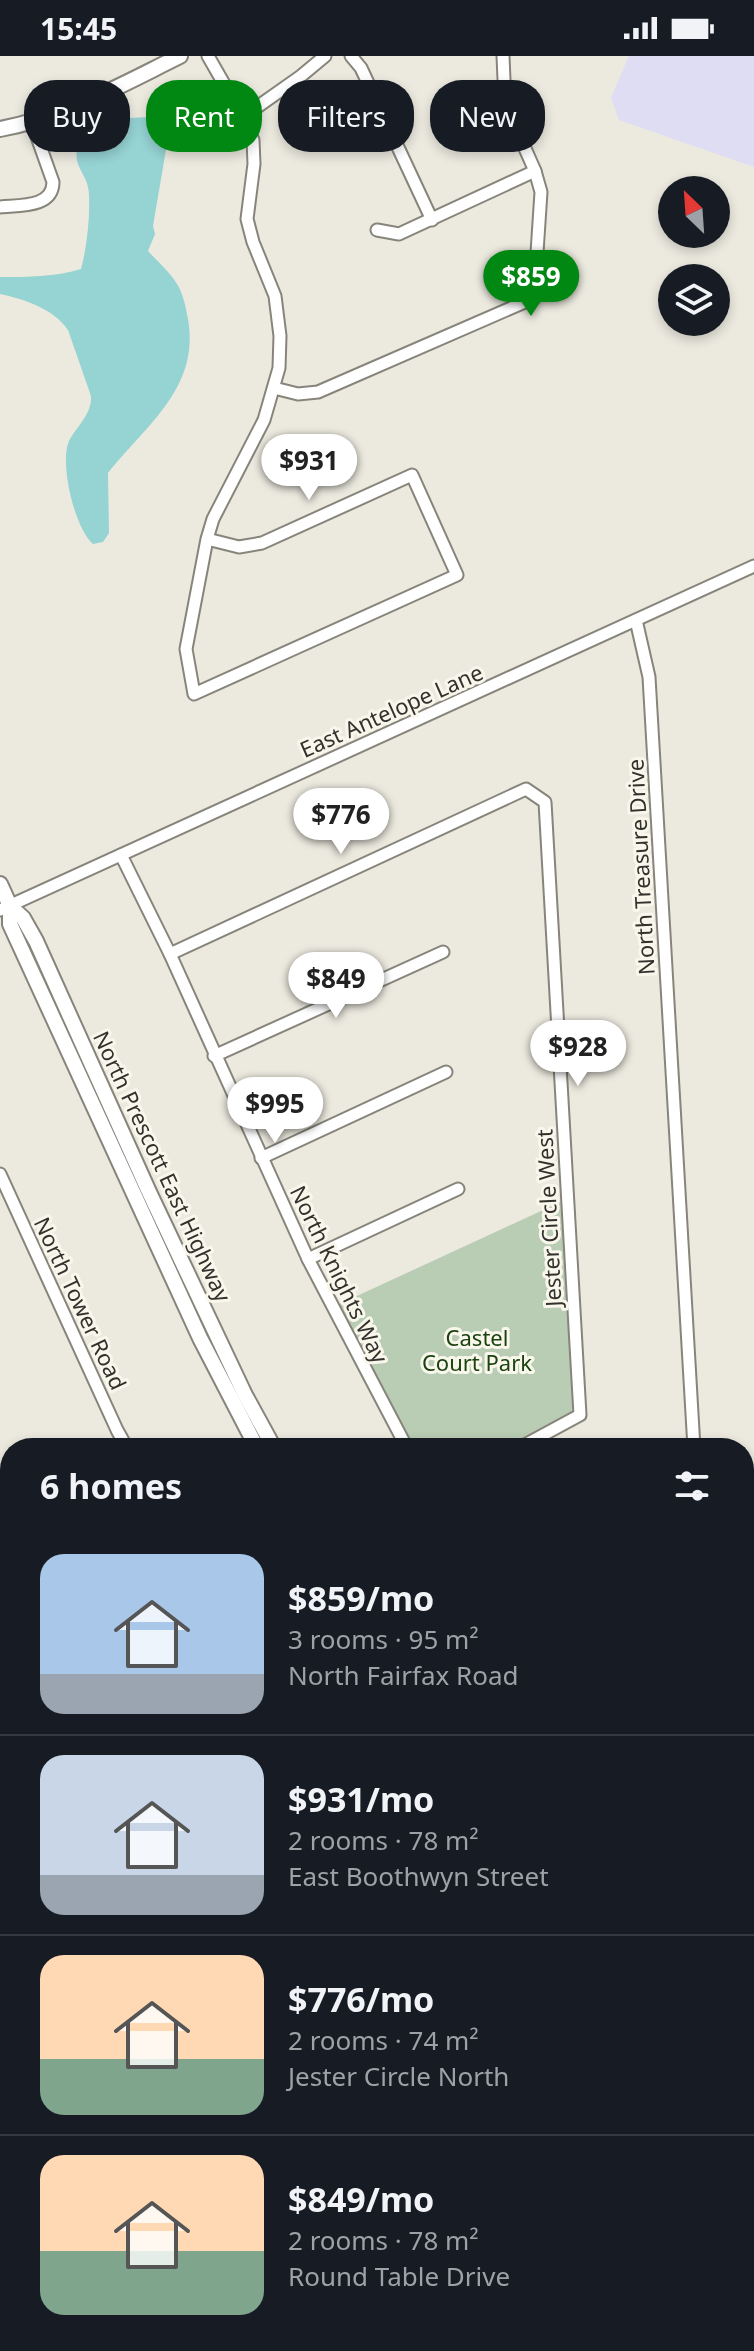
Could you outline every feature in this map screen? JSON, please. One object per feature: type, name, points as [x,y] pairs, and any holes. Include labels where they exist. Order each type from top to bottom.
[{"type":"street","points":[[130,81],[180,56]]},
{"type":"street","points":[[208,56],[222,80]]},
{"type":"street","points":[[262,104],[325,56]]},
{"type":"street","points":[[351,56],[361,68],[432,220]]},
{"type":"street","points":[[274,388],[298,394],[318,392],[534,298],[541,192],[505,103],[503,56]]},
{"type":"street","points":[[0,129],[24,124]]},
{"type":"street","points":[[0,207],[49,198],[53,182],[42,152]]},
{"type":"street","points":[[207,539],[239,547],[262,543],[412,475],[457,575],[194,694],[186,649],[207,539],[213,519],[264,420],[279,357],[275,296],[247,219],[254,152]]},
{"type":"street","points":[[377,230],[399,234],[535,171]]},
{"type":"street","name":"East Antelope Lane","points":[[5,908],[754,566]]},
{"type":"street","name":"North Treasure Drive","points":[[636,620],[649,674],[693,1438]]},
{"type":"street","name":"Jester Circle West","points":[[170,954],[526,789],[545,802],[580,1415],[537,1438]]},
{"type":"street","name":"North Knights Way","points":[[121,855],[170,954],[308,1259],[402,1438]]},
{"type":"street","name":"North Prescott East Highway","points":[[0,884],[10,924],[148,1207],[269,1438]]},
{"type":"street","points":[[214,1056],[443,952]]},
{"type":"street","points":[[261,1158],[446,1072]]},
{"type":"street","name":"North Tower Road","points":[[0,1174],[121,1438]]},
{"type":"street","points":[[308,1259],[458,1189]]},
{"type":"street","name":"North Prescott East Highway","points":[[148,1207],[206,1351],[252,1438]]},
{"type":"shaded area","points":[[629,56],[754,56],[754,167],[619,120],[611,98]]},
{"type":"green space","name":"Castel Court Park","points":[[567,1199],[580,1415],[542,1438],[405,1438],[333,1307]]},
{"type":"water","points":[[146,117],[146,152],[166,152],[153,226],[155,234],[148,251],[171,275],[181,292],[190,343],[186,365],[167,404],[108,473],[109,533],[103,542],[93,544],[75,511],[66,464],[69,441],[87,414],[91,396],[68,330],[47,311],[0,294],[0,277],[31,277],[81,269],[89,203],[88,186],[78,164],[77,152],[130,152],[130,118]]}]
